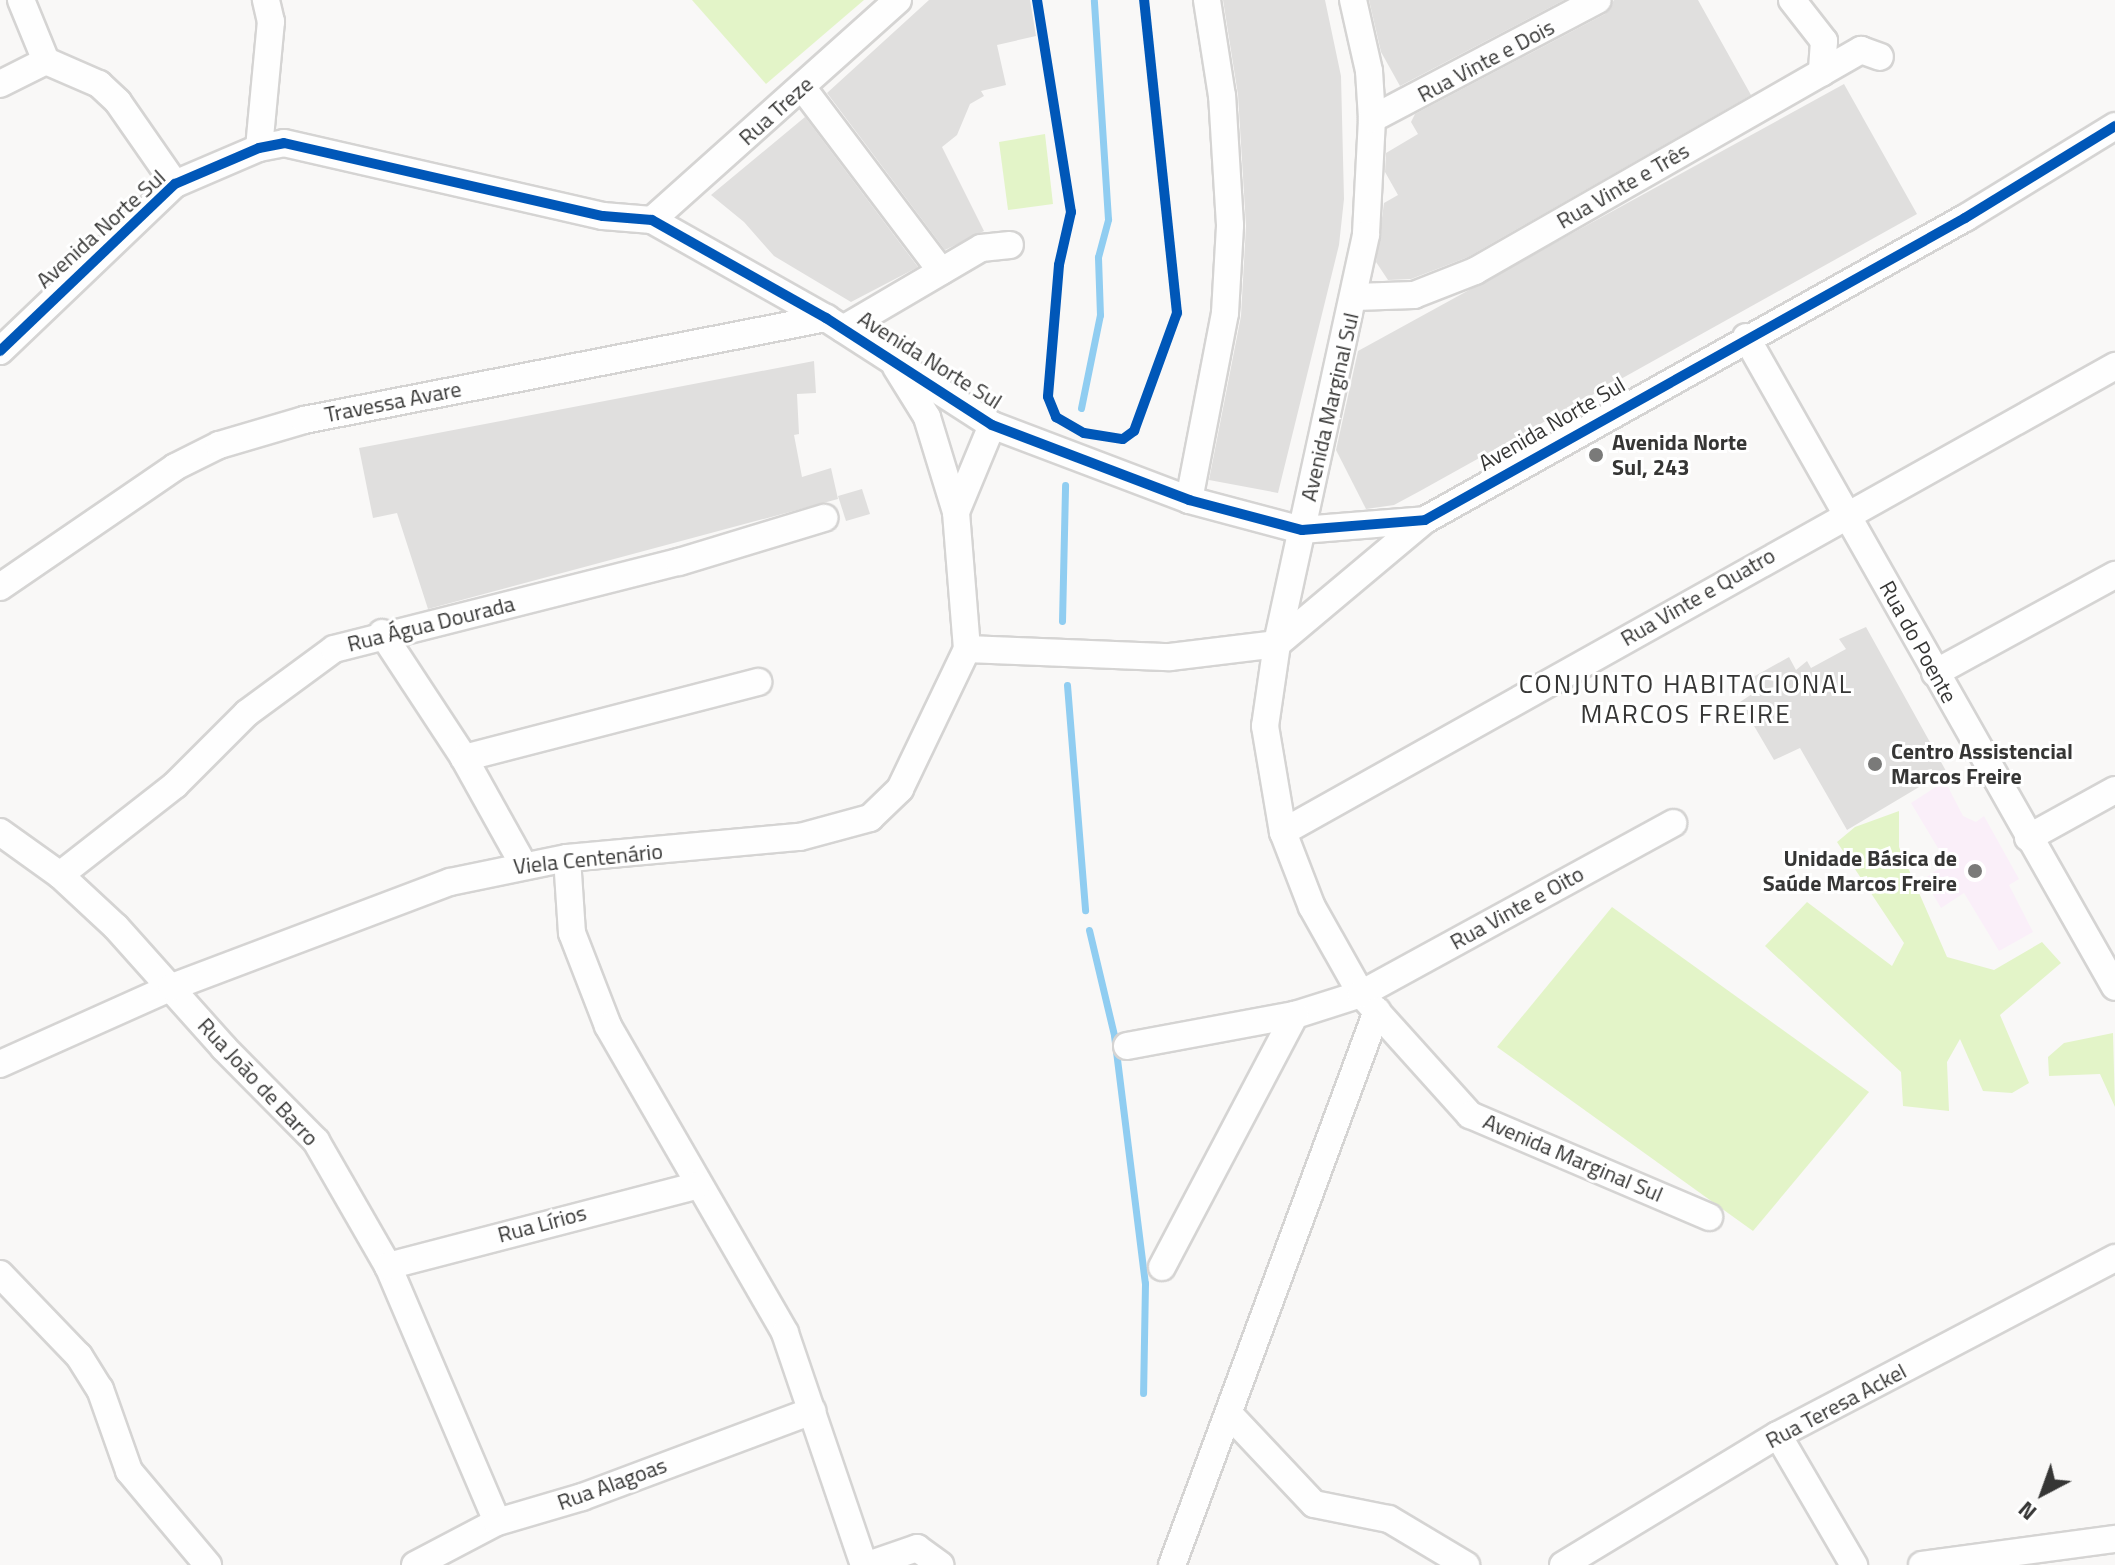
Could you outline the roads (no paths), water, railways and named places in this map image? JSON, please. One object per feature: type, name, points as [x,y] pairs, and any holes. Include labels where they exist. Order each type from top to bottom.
[{"type":"street","points":[[21,0],[46,61],[99,84],[118,102],[175,184]]},
{"type":"street","points":[[259,148],[271,22],[266,0]]},
{"type":"street","name":"Rua Treze","points":[[652,220],[898,0]]},
{"type":"street","points":[[1189,500],[1225,313],[1230,225],[1222,96],[1207,0]]},
{"type":"street","name":"Avenida Marginal Sul","points":[[1353,0],[1369,71],[1372,119],[1366,235],[1355,297],[1277,644],[1265,726],[1283,832],[1312,907],[1369,1002],[1470,1115],[1709,1217]]},
{"type":"street","name":"Rua Vinte e Dois","points":[[1372,119],[1598,0]]},
{"type":"street","points":[[1792,0],[1824,41],[1822,73]]},
{"type":"street","name":"Rua Vinte e Três","points":[[1355,297],[1414,295],[1475,271],[1861,50],[1880,57]]},
{"type":"street","points":[[0,84],[46,61]]},
{"type":"street","points":[[802,87],[941,271]]},
{"type":"street","name":"Avenida Norte Sul","points":[[1277,644],[1425,520],[1746,337],[1965,218],[2115,126]]},
{"type":"street","name":"Avenida Norte Sul","points":[[0,351],[175,184],[259,148],[284,143],[603,216],[652,220],[835,323],[992,425],[1189,500],[1302,530],[1425,520]]},
{"type":"street","name":"Travessa Avare","points":[[0,587],[175,467],[219,445],[304,420],[835,323],[981,248],[1010,245]]},
{"type":"street","name":"Rua do Poente","points":[[1746,337],[2115,987]]},
{"type":"street","points":[[890,359],[927,417],[956,512],[967,649],[1170,657],[1277,644]]},
{"type":"street","name":"Rua Vinte e Quatro","points":[[1283,832],[1847,512],[2115,366]]},
{"type":"street","points":[[956,512],[992,425]]},
{"type":"street","name":"Rua Água Dourada","points":[[60,875],[175,785],[247,713],[334,649],[382,633],[679,562],[824,518]]},
{"type":"street","points":[[1935,673],[2115,575]]},
{"type":"street","points":[[382,633],[464,758],[523,864]]},
{"type":"street","name":"Viela Centenário","points":[[0,1064],[172,987],[450,882],[523,864],[567,858],[800,837],[870,818],[900,789],[967,649]]},
{"type":"street","points":[[464,758],[758,682]]},
{"type":"street","points":[[2028,838],[2115,790]]},
{"type":"street","name":"Rua Vinte e Oito","points":[[1127,1046],[1369,1002],[1673,823]]},
{"type":"street","name":"Rua João de Barro","points":[[0,832],[60,875],[172,987],[316,1141],[388,1266],[497,1522]]},
{"type":"street","points":[[567,858],[572,933],[602,1012],[696,1186],[785,1333],[866,1565],[917,1548],[940,1565]]},
{"type":"street","points":[[1172,1565],[1203,1473],[1230,1415],[1369,1002]]},
{"type":"street","points":[[1162,1267],[1295,1015]]},
{"type":"street","name":"Rua Lírios","points":[[388,1266],[696,1186]]},
{"type":"street","name":"Rua Teresa Ackel","points":[[1563,1565],[1778,1435],[2115,1258]]},
{"type":"street","points":[[0,1274],[79,1356],[100,1389],[129,1471],[208,1565]]},
{"type":"street","name":"Rua Alagoas","points":[[415,1565],[497,1522],[582,1497],[812,1411]]},
{"type":"street","points":[[1230,1415],[1314,1504],[1389,1519],[1466,1565]]},
{"type":"street","points":[[1778,1435],[1854,1565]]},
{"type":"street","points":[[1922,1565],[2115,1539]]},
{"type":"waterway","points":[[1081,408],[1100,315],[1098,257],[1108,219],[1094,0]]},
{"type":"waterway","points":[[1062,621],[1065,485]]},
{"type":"waterway","points":[[1067,685],[1085,910]]},
{"type":"waterway","points":[[1089,930],[1114,1035],[1145,1283],[1143,1393]]},
{"type":"place","name":"Avenida Norte Sul, 243","points":[[1596,455]]},
{"type":"place","name":"Centro Assistencial Marcos Freire","points":[[1875,764]]},
{"type":"place","name":"Unidade Básica de Saúde Marcos Freire","points":[[1975,871]]},
{"type":"district","name":"CONJUNTO HABITACIONAL MARCOS FREIRE","points":[[1686,699]]}]
